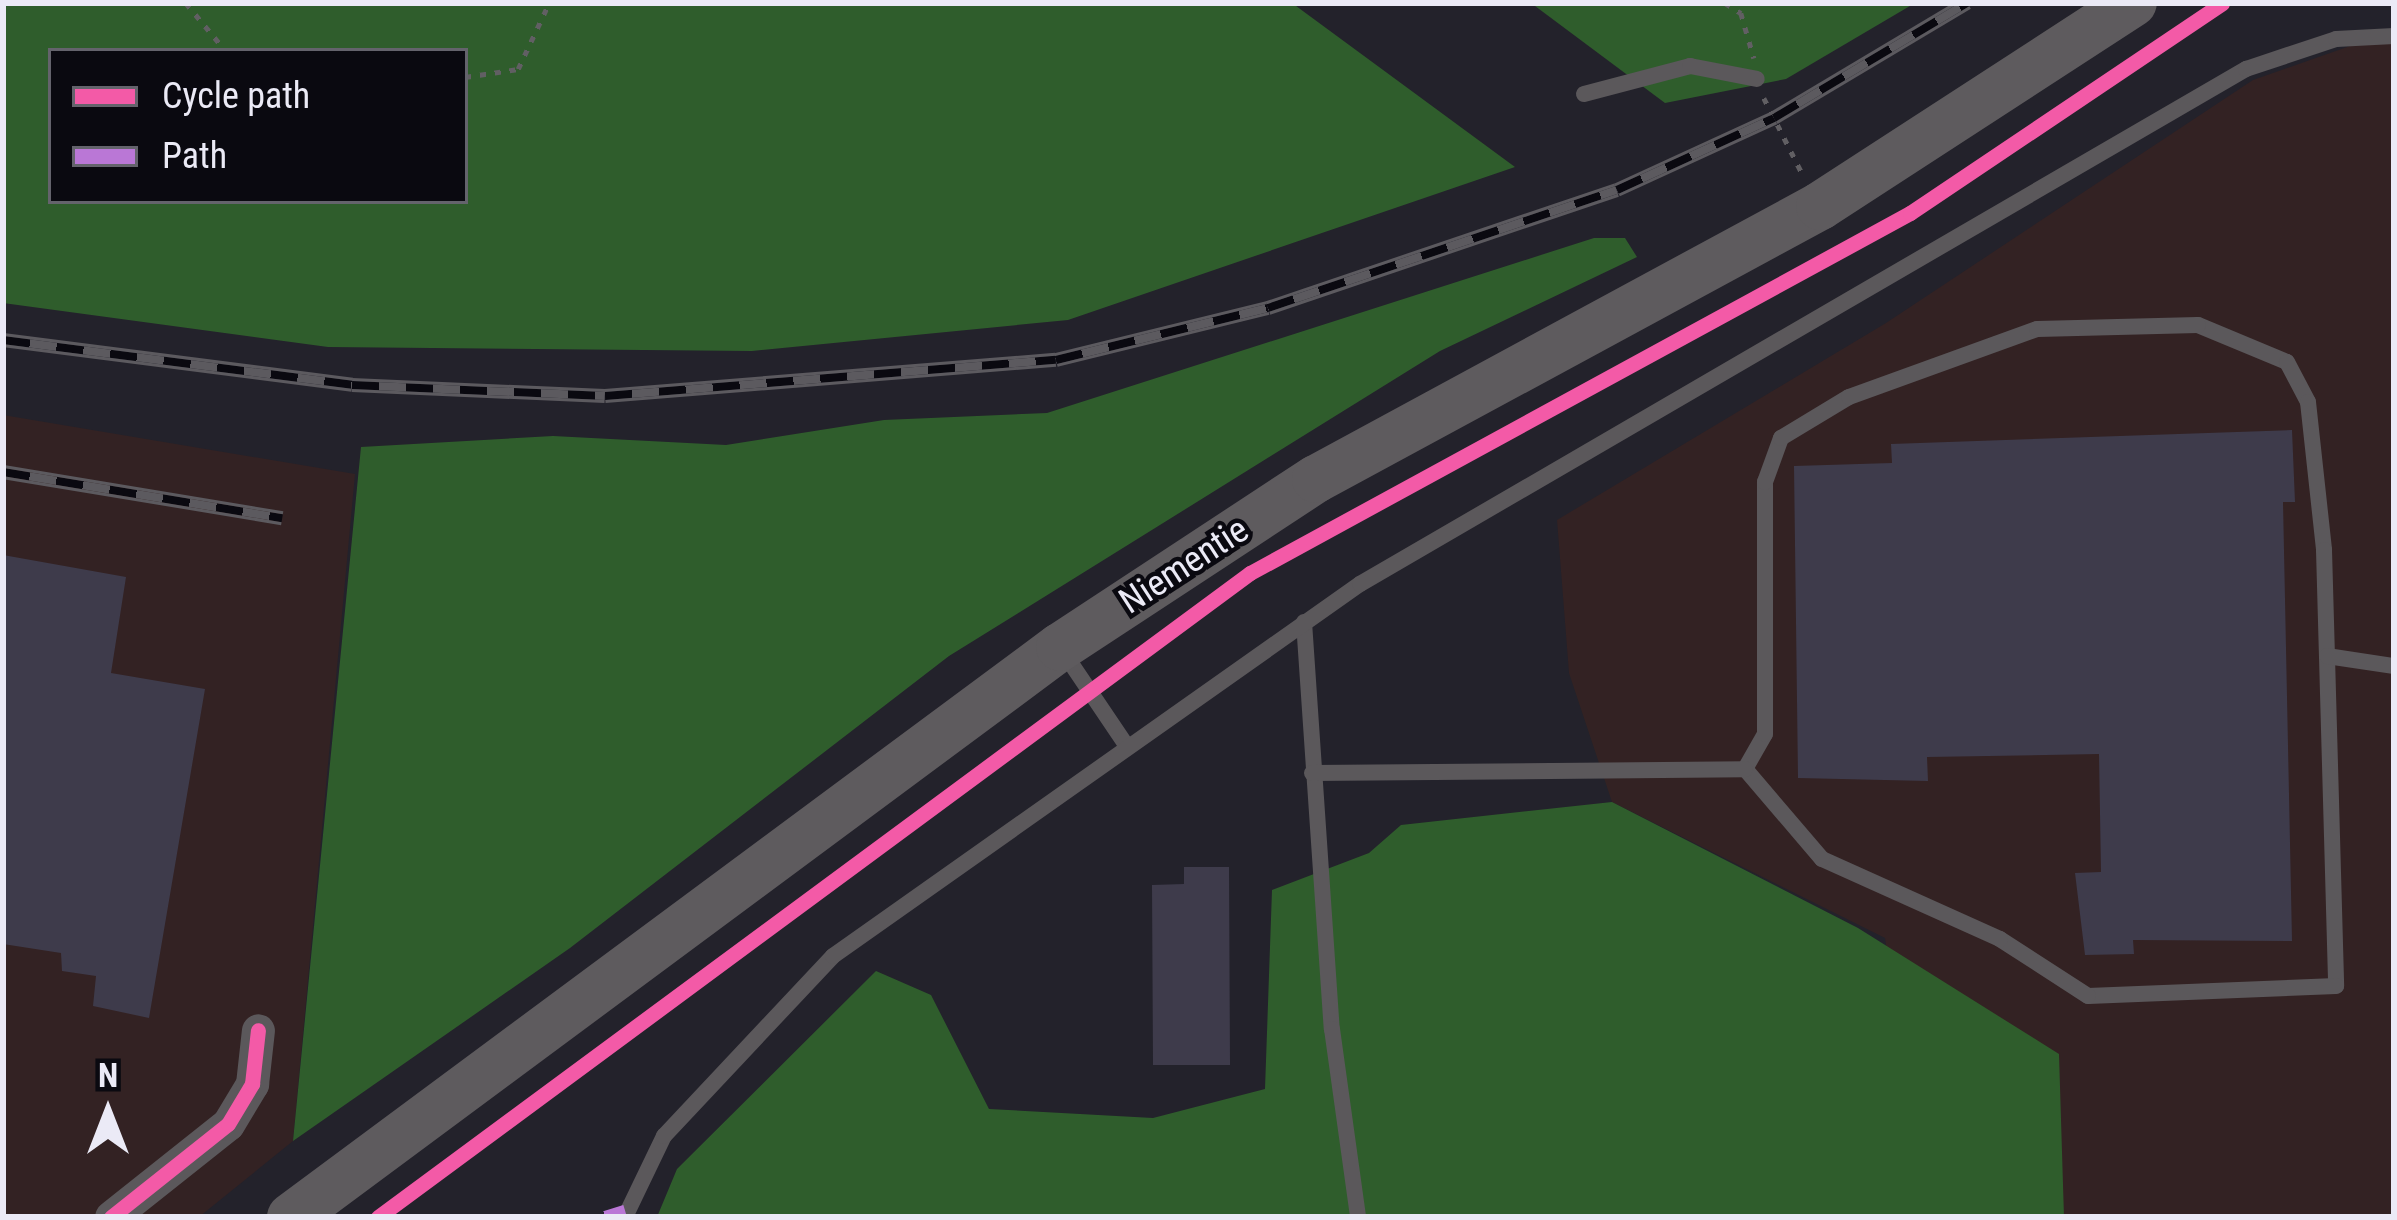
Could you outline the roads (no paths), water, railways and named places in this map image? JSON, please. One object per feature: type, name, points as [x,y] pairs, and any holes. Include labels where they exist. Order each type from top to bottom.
[{"type":"main road","name":"Niementie","points":[[291,1217],[1060,647],[1316,478],[1820,206],[2133,3]]},
{"type":"street","points":[[111,1217],[228,1124],[252,1084],[258,1030]]},
{"type":"lane","points":[[625,1217],[664,1136],[833,956],[1304,622],[2246,69],[2336,39],[2394,35]]},
{"type":"lane","points":[[1584,94],[1690,66],[1757,79]]},
{"type":"lane","points":[[1312,773],[1745,769],[1822,859],[2000,939],[2088,996],[2336,986],[2327,656],[2308,402],[2287,362],[2198,325],[2037,329],[1849,397],[1781,438],[1766,482],[1765,734],[1745,769]]},
{"type":"lane","points":[[1304,622],[1312,773],[1358,1217]]},
{"type":"lane","points":[[1060,647],[1126,746]]},
{"type":"lane","points":[[2327,656],[2394,666]]},
{"type":"railway","points":[[3,340],[352,385],[605,396],[1056,360],[1268,308],[1617,190],[1774,118],[1967,3]]},
{"type":"railway","points":[[3,472],[282,518]]}]
